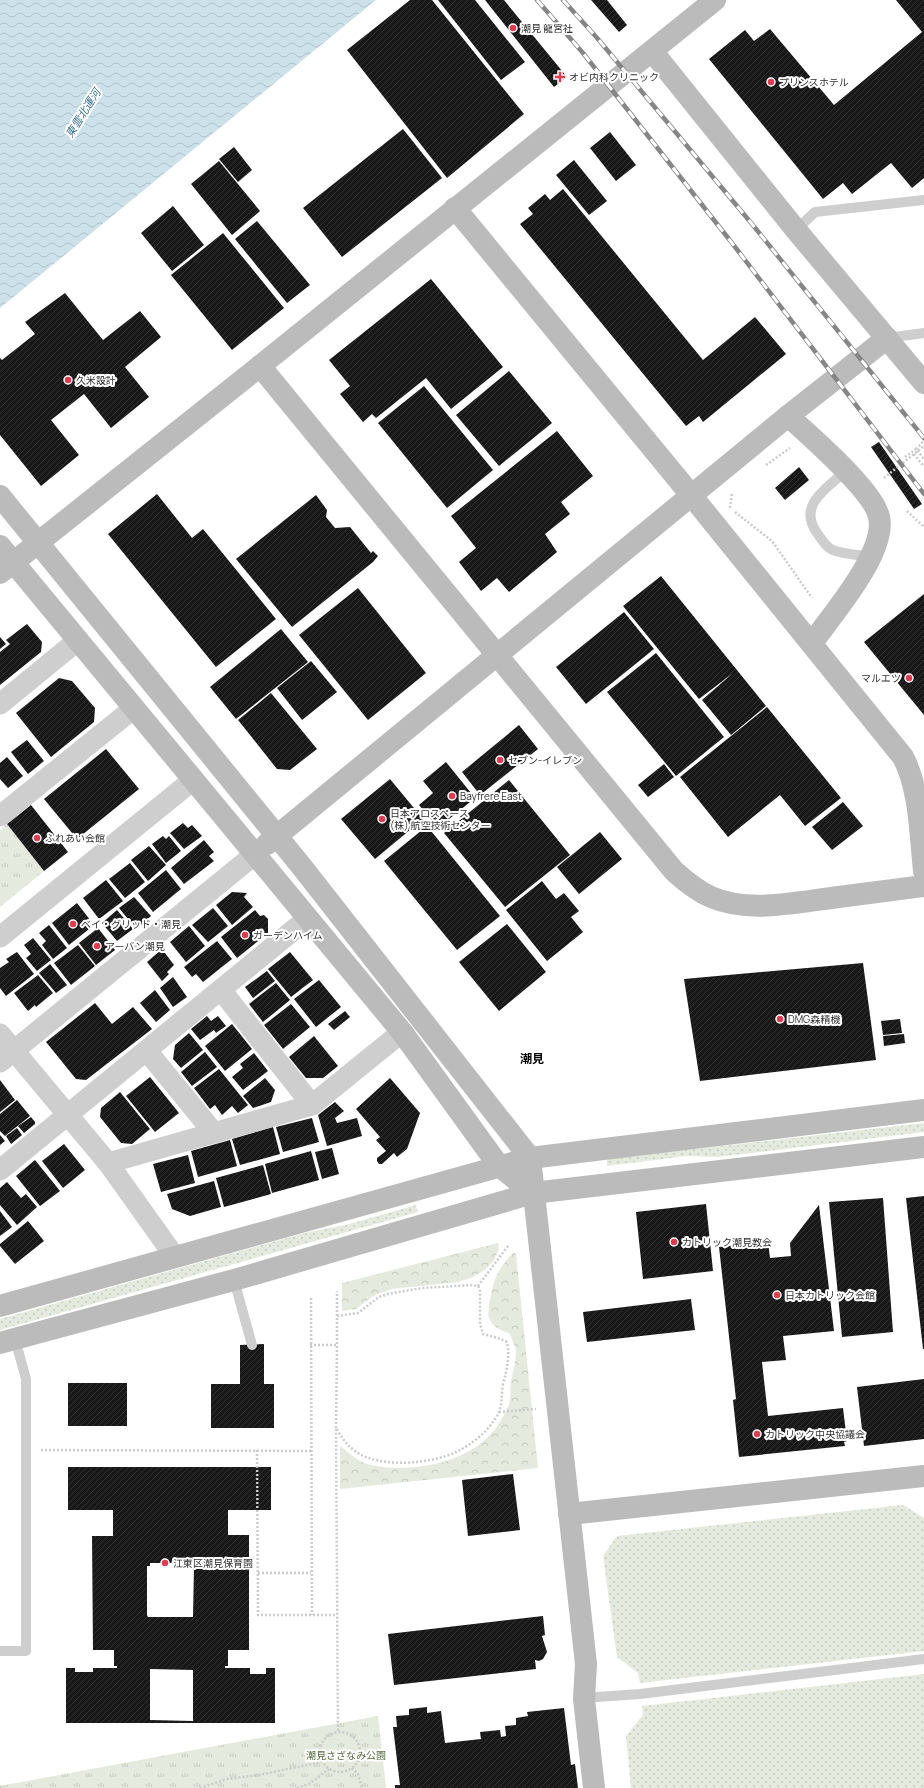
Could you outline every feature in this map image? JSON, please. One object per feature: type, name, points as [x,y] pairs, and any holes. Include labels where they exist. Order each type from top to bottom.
[{"type":"street","points":[[533,1192],[499,1166],[402,1032],[77,640],[4,561],[38,542],[260,366],[714,0]]},
{"type":"street","points":[[652,51],[796,230],[924,383]]},
{"type":"street","points":[[455,208],[692,495],[896,748],[910,770],[914,788],[924,871]]},
{"type":"street","points":[[7,1056],[254,855],[496,654],[788,416],[887,338]]},
{"type":"street","points":[[260,366],[674,871],[692,886],[710,897],[751,906],[924,886]]},
{"type":"street","points":[[788,416],[846,471],[875,507],[879,517],[880,528],[871,557],[859,577],[812,643]]},
{"type":"street","points":[[0,496],[277,836],[530,1158],[586,1664],[584,1699],[594,1788]]},
{"type":"street","points":[[0,704],[77,640]]},
{"type":"street","points":[[0,816],[134,708]]},
{"type":"street","points":[[0,937],[193,780]]},
{"type":"street","points":[[0,1170],[307,919]]},
{"type":"street","points":[[221,990],[312,1105]]},
{"type":"street","points":[[108,1163],[312,1105],[402,1032]]},
{"type":"street","points":[[0,1034],[7,1056],[68,1115],[108,1163],[175,1256]]},
{"type":"street","points":[[147,1051],[214,1133]]},
{"type":"street","points":[[0,1306],[530,1158],[924,1110]]},
{"type":"street","points":[[8,1341],[234,1280],[533,1192],[924,1147]]},
{"type":"street","points":[[569,1514],[924,1476]]},
{"type":"street","points":[[586,1664],[596,1697],[607,1788]]},
{"type":"lane","points":[[796,230],[816,212],[924,200]]},
{"type":"lane","points":[[887,338],[924,334]]},
{"type":"lane","points":[[846,471],[818,496],[812,505],[810,521],[823,542],[831,549],[840,553],[871,557]]},
{"type":"lane","points":[[234,1280],[252,1345]]},
{"type":"lane","points":[[0,1651],[26,1651],[26,1379],[8,1341]]},
{"type":"lane","points":[[596,1697],[648,1693],[924,1659]]},
{"type":"path","points":[[763,468],[795,444]]},
{"type":"path","points":[[905,457],[924,444]]},
{"type":"path","points":[[884,478],[924,444]]},
{"type":"path","points":[[916,449],[924,459]]},
{"type":"path","points":[[914,454],[924,467]]},
{"type":"path","points":[[732,490],[730,507],[772,541],[812,598]]},
{"type":"path","points":[[907,511],[924,527]]},
{"type":"path","points":[[336,1428],[345,1442],[357,1453],[370,1459],[384,1462],[419,1462],[455,1453],[468,1446],[483,1434],[495,1419],[502,1404],[502,1389],[510,1355],[507,1342],[484,1334],[480,1324],[480,1295],[478,1286],[508,1246]]},
{"type":"path","points":[[337,1316],[358,1313],[379,1297],[388,1294],[422,1288],[471,1285],[478,1286]]},
{"type":"path","points":[[337,1291],[336,1428],[338,1731]]},
{"type":"path","points":[[311,1298],[312,1615]]},
{"type":"path","points":[[310,1345],[337,1345]]},
{"type":"path","points":[[498,1412],[538,1408]]},
{"type":"path","points":[[26,1450],[311,1451]]},
{"type":"path","points":[[258,1450],[258,1615],[337,1615]]},
{"type":"path","points":[[258,1573],[311,1573]]},
{"type":"path","points":[[338,1731],[350,1734],[358,1742],[361,1754],[359,1761],[352,1768],[343,1772],[334,1772],[322,1762],[320,1750],[321,1744],[330,1734],[338,1731]]},
{"type":"path","points":[[200,1788],[227,1779],[259,1775],[322,1762]]},
{"type":"path","points":[[352,1768],[358,1774],[362,1788]]},
{"type":"path","points":[[297,1788],[309,1784],[329,1769]]},
{"type":"green space","points":[[7,824],[44,871],[0,907],[0,830]]},
{"type":"green space","points":[[924,1123],[924,1132],[718,1157],[687,1156],[607,1166],[607,1159]]},
{"type":"green space","points":[[416,1205],[418,1212],[0,1330],[0,1319],[304,1233],[346,1225]]},
{"type":"green space","points":[[498,1243],[499,1249],[494,1260],[485,1270],[471,1278],[458,1282],[392,1289],[375,1295],[356,1309],[342,1311],[342,1283]]},
{"type":"green space","points":[[514,1252],[516,1254],[538,1468],[340,1489],[340,1446],[356,1459],[367,1464],[397,1468],[430,1465],[462,1455],[487,1438],[498,1426],[509,1404],[516,1351],[510,1334],[493,1325],[489,1318],[488,1312],[494,1282],[503,1264]]},
{"type":"green space","points":[[903,1505],[924,1518],[924,1651],[640,1683],[638,1673],[617,1657],[603,1556],[617,1536]]},
{"type":"green space","points":[[924,1674],[924,1788],[631,1788],[626,1736],[643,1715],[642,1706]]},
{"type":"green space","name":"潮見さざなみ公園","points":[[378,1716],[386,1788],[0,1788],[0,1786]]},
{"type":"water","name":"東雲北運河","points":[[0,0],[376,0],[0,308]]},
{"type":"building","points":[[410,0],[432,0],[524,114],[447,178],[347,50]]},
{"type":"building","points":[[438,0],[475,0],[525,62],[501,80]]},
{"type":"building","points":[[485,0],[504,0],[567,77],[554,87]]},
{"type":"building","points":[[591,0],[607,0],[627,25],[619,32]]},
{"type":"building","name":"プリンスホテル","points":[[896,0],[924,0],[924,178],[912,188],[891,163],[852,194],[843,183],[823,199],[709,59],[745,30],[754,41],[770,29],[834,105],[922,32]]},
{"type":"building","points":[[403,129],[442,178],[342,257],[303,208]]},
{"type":"building","points":[[610,132],[636,165],[616,181],[590,148]]},
{"type":"building","points":[[234,147],[252,170],[238,182],[219,159]]},
{"type":"building","points":[[574,160],[607,201],[589,215],[556,175]]},
{"type":"building","points":[[219,161],[260,211],[232,235],[191,184]]},
{"type":"building","points":[[563,189],[703,360],[755,317],[786,354],[703,422],[699,416],[686,426],[520,224],[533,214],[528,208],[545,194],[550,200]]},
{"type":"building","points":[[173,206],[204,245],[172,271],[141,233]]},
{"type":"building","points":[[257,221],[310,285],[287,303],[235,239]]},
{"type":"building","points":[[223,233],[284,308],[232,350],[171,275]]},
{"type":"building","points":[[431,279],[503,367],[451,409],[426,378],[376,418],[372,414],[363,422],[340,394],[350,386],[329,360]]},
{"type":"building","name":"久米設計","points":[[65,293],[103,340],[140,311],[161,337],[125,367],[149,397],[111,428],[84,394],[51,420],[79,455],[41,486],[0,435],[0,358],[2,360],[35,334],[25,322]]},
{"type":"building","points":[[509,371],[552,423],[499,466],[456,415]]},
{"type":"building","points":[[424,386],[493,470],[447,508],[378,423]]},
{"type":"building","points":[[557,431],[593,476],[561,502],[570,514],[545,534],[557,552],[509,592],[497,578],[481,591],[459,562],[476,548],[451,516]]},
{"type":"building","points":[[879,442],[922,504],[914,509],[871,447]]},
{"type":"building","points":[[799,467],[809,480],[785,500],[775,488]]},
{"type":"building","points":[[157,494],[192,538],[203,529],[276,619],[216,667],[108,534]]},
{"type":"building","points":[[316,495],[327,510],[326,517],[335,528],[350,527],[371,553],[373,551],[378,556],[373,562],[292,627],[236,559]]},
{"type":"building","points":[[661,576],[766,706],[731,735],[702,700],[733,673],[699,699],[623,606]]},
{"type":"building","points":[[358,588],[426,673],[368,720],[299,635]]},
{"type":"building","name":"マルエツ","points":[[924,594],[924,715],[864,642]]},
{"type":"building","points":[[624,612],[654,649],[586,704],[556,667]]},
{"type":"building","points":[[27,624],[42,642],[41,652],[0,685],[0,652],[10,644],[6,640]]},
{"type":"building","points":[[281,629],[308,662],[236,719],[210,687]]},
{"type":"building","points":[[0,637],[6,644],[0,649]]},
{"type":"building","points":[[656,653],[724,737],[676,776],[607,692]]},
{"type":"building","points":[[311,661],[337,692],[302,720],[277,688]]},
{"type":"building","points":[[59,678],[72,681],[95,708],[94,722],[51,757],[16,713]]},
{"type":"building","points":[[271,693],[317,749],[290,770],[277,769],[238,720]]},
{"type":"building","points":[[767,707],[841,798],[805,826],[780,795],[728,837],[680,777]]},
{"type":"building","name":"セブン-イレブン","points":[[519,725],[538,749],[480,795],[462,772]]},
{"type":"building","points":[[27,740],[44,761],[28,774],[11,752]]},
{"type":"building","points":[[106,749],[139,789],[77,839],[44,799]]},
{"type":"building","points":[[7,757],[23,776],[8,788],[0,779],[0,763]]},
{"type":"building","name":"Bayfrere East","points":[[446,762],[475,798],[438,828],[419,805],[433,793],[423,781]]},
{"type":"building","points":[[664,764],[674,777],[648,797],[638,785]]},
{"type":"building","name":"日本アロスペース (株) 航空技術センター","points":[[390,779],[423,819],[375,859],[341,819]]},
{"type":"building","points":[[509,780],[570,855],[505,907],[444,833]]},
{"type":"building","points":[[843,802],[863,826],[832,850],[812,827]]},
{"type":"building","name":"ふれあい会館","points":[[31,805],[68,852],[44,871],[7,824]]},
{"type":"building","points":[[183,823],[188,828],[192,825],[202,836],[184,849],[170,833]]},
{"type":"building","points":[[427,826],[500,916],[457,950],[384,861]]},
{"type":"building","points":[[600,832],[622,859],[579,894],[557,867]]},
{"type":"building","points":[[163,836],[166,839],[169,836],[181,851],[166,863],[152,844]]},
{"type":"building","points":[[204,840],[214,852],[209,856],[214,861],[184,884],[171,868]]},
{"type":"building","points":[[149,846],[166,865],[148,881],[131,860]]},
{"type":"building","points":[[130,863],[145,882],[125,898],[109,879]]},
{"type":"building","points":[[166,870],[181,889],[153,912],[138,893]]},
{"type":"building","points":[[106,880],[123,901],[99,919],[83,898]]},
{"type":"building","points":[[542,881],[556,899],[564,893],[579,911],[571,917],[583,932],[547,961],[506,910]]},
{"type":"building","points":[[232,892],[247,893],[244,897],[253,907],[232,925],[216,905]]},
{"type":"building","points":[[134,897],[151,916],[136,929],[119,908]]},
{"type":"building","name":"ベイ・グリッド・潮見","points":[[77,903],[94,925],[69,945],[52,923]]},
{"type":"building","points":[[213,908],[228,926],[208,942],[192,925]]},
{"type":"building","points":[[117,910],[133,929],[117,941],[102,923]]},
{"type":"building","name":"ガーデンハイム","points":[[255,910],[260,916],[264,915],[268,919],[268,933],[237,958],[221,937]]},
{"type":"building","points":[[507,924],[546,972],[499,1011],[459,962]]},
{"type":"building","points":[[49,925],[67,948],[53,959],[42,945],[46,941],[39,933]]},
{"type":"building","points":[[189,926],[205,946],[186,962],[170,942]]},
{"type":"building","name":"アーバン潮見","points":[[98,928],[115,950],[96,965],[79,943]]},
{"type":"building","points":[[33,938],[51,960],[37,971],[26,958],[31,954],[24,945]]},
{"type":"building","points":[[217,941],[232,959],[203,982],[196,974],[192,977],[184,967]]},
{"type":"building","points":[[78,945],[95,966],[71,985],[54,963]]},
{"type":"building","points":[[162,949],[174,965],[167,972],[169,974],[162,981],[147,962]]},
{"type":"building","points":[[17,952],[34,974],[6,996],[0,988],[0,968],[9,962],[6,959]]},
{"type":"building","points":[[290,952],[313,980],[291,997],[268,969]]},
{"type":"building","name":"DMG森精機","points":[[863,963],[876,1060],[700,1081],[684,979]]},
{"type":"building","points":[[50,964],[67,985],[56,993],[39,973]]},
{"type":"building","points":[[267,971],[275,981],[253,998],[245,987]]},
{"type":"building","points":[[38,975],[53,993],[36,1007],[35,1005],[28,1011],[14,993]]},
{"type":"building","points":[[173,977],[187,997],[173,1007],[160,988]]},
{"type":"building","points":[[319,980],[341,1007],[316,1027],[294,999]]},
{"type":"building","points":[[276,983],[290,1000],[263,1022],[249,1004]]},
{"type":"building","points":[[155,990],[170,1010],[156,1022],[140,1003]]},
{"type":"building","points":[[95,1003],[112,1024],[133,1007],[152,1029],[86,1080],[76,1079],[46,1042]]},
{"type":"building","points":[[291,1004],[310,1027],[283,1049],[264,1025]]},
{"type":"building","points":[[345,1011],[350,1017],[334,1030],[328,1024]]},
{"type":"building","points":[[207,1016],[211,1021],[218,1016],[226,1026],[216,1033],[214,1030],[200,1040],[191,1029]]},
{"type":"building","points":[[900,1019],[902,1033],[883,1035],[881,1021]]},
{"type":"building","points":[[232,1024],[252,1049],[225,1071],[205,1046]]},
{"type":"building","points":[[189,1033],[203,1050],[181,1068],[173,1059],[175,1045]]},
{"type":"building","points":[[904,1034],[905,1043],[884,1046],[883,1036]]},
{"type":"building","points":[[314,1036],[338,1066],[323,1078],[306,1078],[289,1057]]},
{"type":"building","points":[[205,1052],[217,1067],[192,1086],[181,1072]]},
{"type":"building","points":[[254,1053],[268,1071],[243,1090],[232,1077],[243,1068],[240,1064]]},
{"type":"building","points":[[219,1069],[248,1105],[238,1113],[232,1106],[222,1115],[215,1105],[210,1109],[194,1088]]},
{"type":"building","points":[[150,1077],[179,1113],[155,1132],[126,1096]]},
{"type":"building","points":[[265,1078],[275,1090],[271,1102],[253,1108],[243,1096]]},
{"type":"building","points":[[390,1078],[420,1113],[407,1149],[397,1157],[394,1153],[382,1164],[379,1164],[377,1158],[386,1151],[376,1140],[380,1137],[356,1109]]},
{"type":"building","points":[[0,1080],[15,1100],[0,1112]]},
{"type":"building","points":[[120,1092],[150,1129],[132,1144],[121,1143],[100,1117],[101,1108]]},
{"type":"building","points":[[17,1100],[30,1116],[5,1136],[0,1131],[0,1114]]},
{"type":"building","points":[[335,1102],[344,1111],[335,1118],[337,1123],[357,1118],[362,1136],[327,1146],[318,1115]]},
{"type":"building","points":[[31,1117],[35,1124],[24,1133],[18,1126]]},
{"type":"building","points":[[312,1118],[319,1142],[283,1152],[276,1127]]},
{"type":"building","points":[[273,1127],[280,1154],[240,1165],[232,1139]]},
{"type":"building","points":[[17,1128],[22,1135],[11,1144],[6,1136]]},
{"type":"building","points":[[0,1135],[5,1141],[0,1145]]},
{"type":"building","points":[[230,1140],[237,1166],[198,1177],[191,1151]]},
{"type":"building","points":[[64,1144],[85,1170],[63,1188],[42,1161]]},
{"type":"building","points":[[332,1148],[339,1174],[322,1179],[315,1152]]},
{"type":"building","points":[[311,1151],[319,1180],[272,1193],[265,1164]]},
{"type":"building","points":[[188,1155],[195,1183],[161,1192],[153,1164]]},
{"type":"building","points":[[35,1160],[60,1191],[40,1206],[16,1176]]},
{"type":"building","points":[[263,1165],[271,1194],[224,1207],[216,1178]]},
{"type":"building","points":[[214,1181],[221,1207],[190,1216],[172,1209],[167,1194]]},
{"type":"building","points":[[7,1182],[21,1198],[26,1194],[37,1207],[17,1225],[0,1205],[0,1188]]},
{"type":"building","points":[[924,1196],[924,1349],[923,1349],[906,1198]]},
{"type":"building","points":[[883,1198],[893,1332],[842,1337],[829,1202]]},
{"type":"building","name":"カトリック潮見教会","points":[[706,1204],[713,1271],[643,1279],[636,1212]]},
{"type":"building","name":"日本カトリック会館","points":[[819,1205],[834,1331],[783,1336],[786,1360],[762,1362],[768,1416],[843,1408],[847,1441],[844,1442],[845,1446],[739,1457],[733,1400],[736,1399],[719,1247],[768,1242],[770,1258],[791,1256],[790,1243]]},
{"type":"building","points":[[0,1211],[12,1227],[0,1236]]},
{"type":"building","points":[[28,1221],[44,1241],[15,1264],[0,1244]]},
{"type":"building","points":[[691,1299],[695,1330],[587,1342],[583,1312]]},
{"type":"building","points":[[264,1344],[264,1384],[274,1384],[274,1428],[211,1428],[211,1384],[240,1384],[240,1345]]},
{"type":"building","points":[[924,1379],[924,1439],[864,1446],[857,1387]]},
{"type":"building","points":[[68,1383],[127,1383],[127,1426],[68,1426]]},
{"type":"building","points":[[68,1467],[271,1467],[271,1510],[228,1510],[228,1535],[249,1535],[249,1650],[228,1650],[228,1666],[225,1666],[225,1668],[250,1668],[250,1674],[266,1674],[266,1668],[275,1668],[275,1723],[66,1723],[66,1668],[75,1668],[75,1672],[93,1672],[93,1668],[117,1668],[117,1666],[114,1666],[114,1650],[93,1650],[92,1536],[113,1536],[113,1510],[68,1510]],"holes":[[[150,1563],[192,1563],[192,1566],[194,1566],[193,1617],[148,1617],[147,1566],[150,1566]],[[150,1669],[193,1670],[193,1721],[150,1720]]]},
{"type":"building","points":[[513,1474],[520,1530],[468,1536],[462,1480]]},
{"type":"building","points":[[543,1616],[545,1635],[542,1636],[547,1652],[543,1659],[539,1661],[535,1660],[536,1669],[394,1685],[388,1634]]},
{"type":"building","points":[[427,1707],[427,1713],[441,1711],[445,1743],[481,1739],[480,1732],[500,1730],[501,1737],[506,1736],[505,1726],[516,1725],[516,1718],[528,1716],[527,1712],[564,1708],[571,1765],[575,1764],[578,1788],[395,1788],[395,1785],[400,1785],[393,1727],[397,1727],[396,1716],[409,1715],[409,1709]]},
{"type":"railway","points":[[537,0],[583,53],[732,243],[924,494]]},
{"type":"railway","points":[[563,0],[598,39],[752,224],[924,438]]},
{"type":"place","name":"潮見 龍宮社","points":[[513,28]]},
{"type":"place","name":"オビ内科クリニック","points":[[560,77]]},
{"type":"place","name":"プリンスホテル","points":[[771,82]]},
{"type":"place","name":"久米設計","points":[[68,380]]},
{"type":"place","name":"マルエツ","points":[[909,678]]},
{"type":"place","name":"セブン-イレブン","points":[[500,760]]},
{"type":"place","name":"Bayfrere East","points":[[452,796]]},
{"type":"place","name":"日本アロスペース (株) 航空技術センター","points":[[382,819]]},
{"type":"place","name":"ふれあい会館","points":[[37,838]]},
{"type":"place","name":"ベイ・グリッド・潮見","points":[[73,924]]},
{"type":"place","name":"ガーデンハイム","points":[[245,935]]},
{"type":"place","name":"アーバン潮見","points":[[97,946]]},
{"type":"place","name":"DMG森精機","points":[[780,1019]]},
{"type":"place","name":"カトリック潮見教会","points":[[674,1242]]},
{"type":"place","name":"日本カトリック会館","points":[[777,1295]]},
{"type":"place","name":"カトリック中央協議会","points":[[757,1434]]},
{"type":"place","name":"江東区潮見保育園","points":[[165,1563]]},
{"type":"district","name":"潮見","points":[[532,1059]]}]
